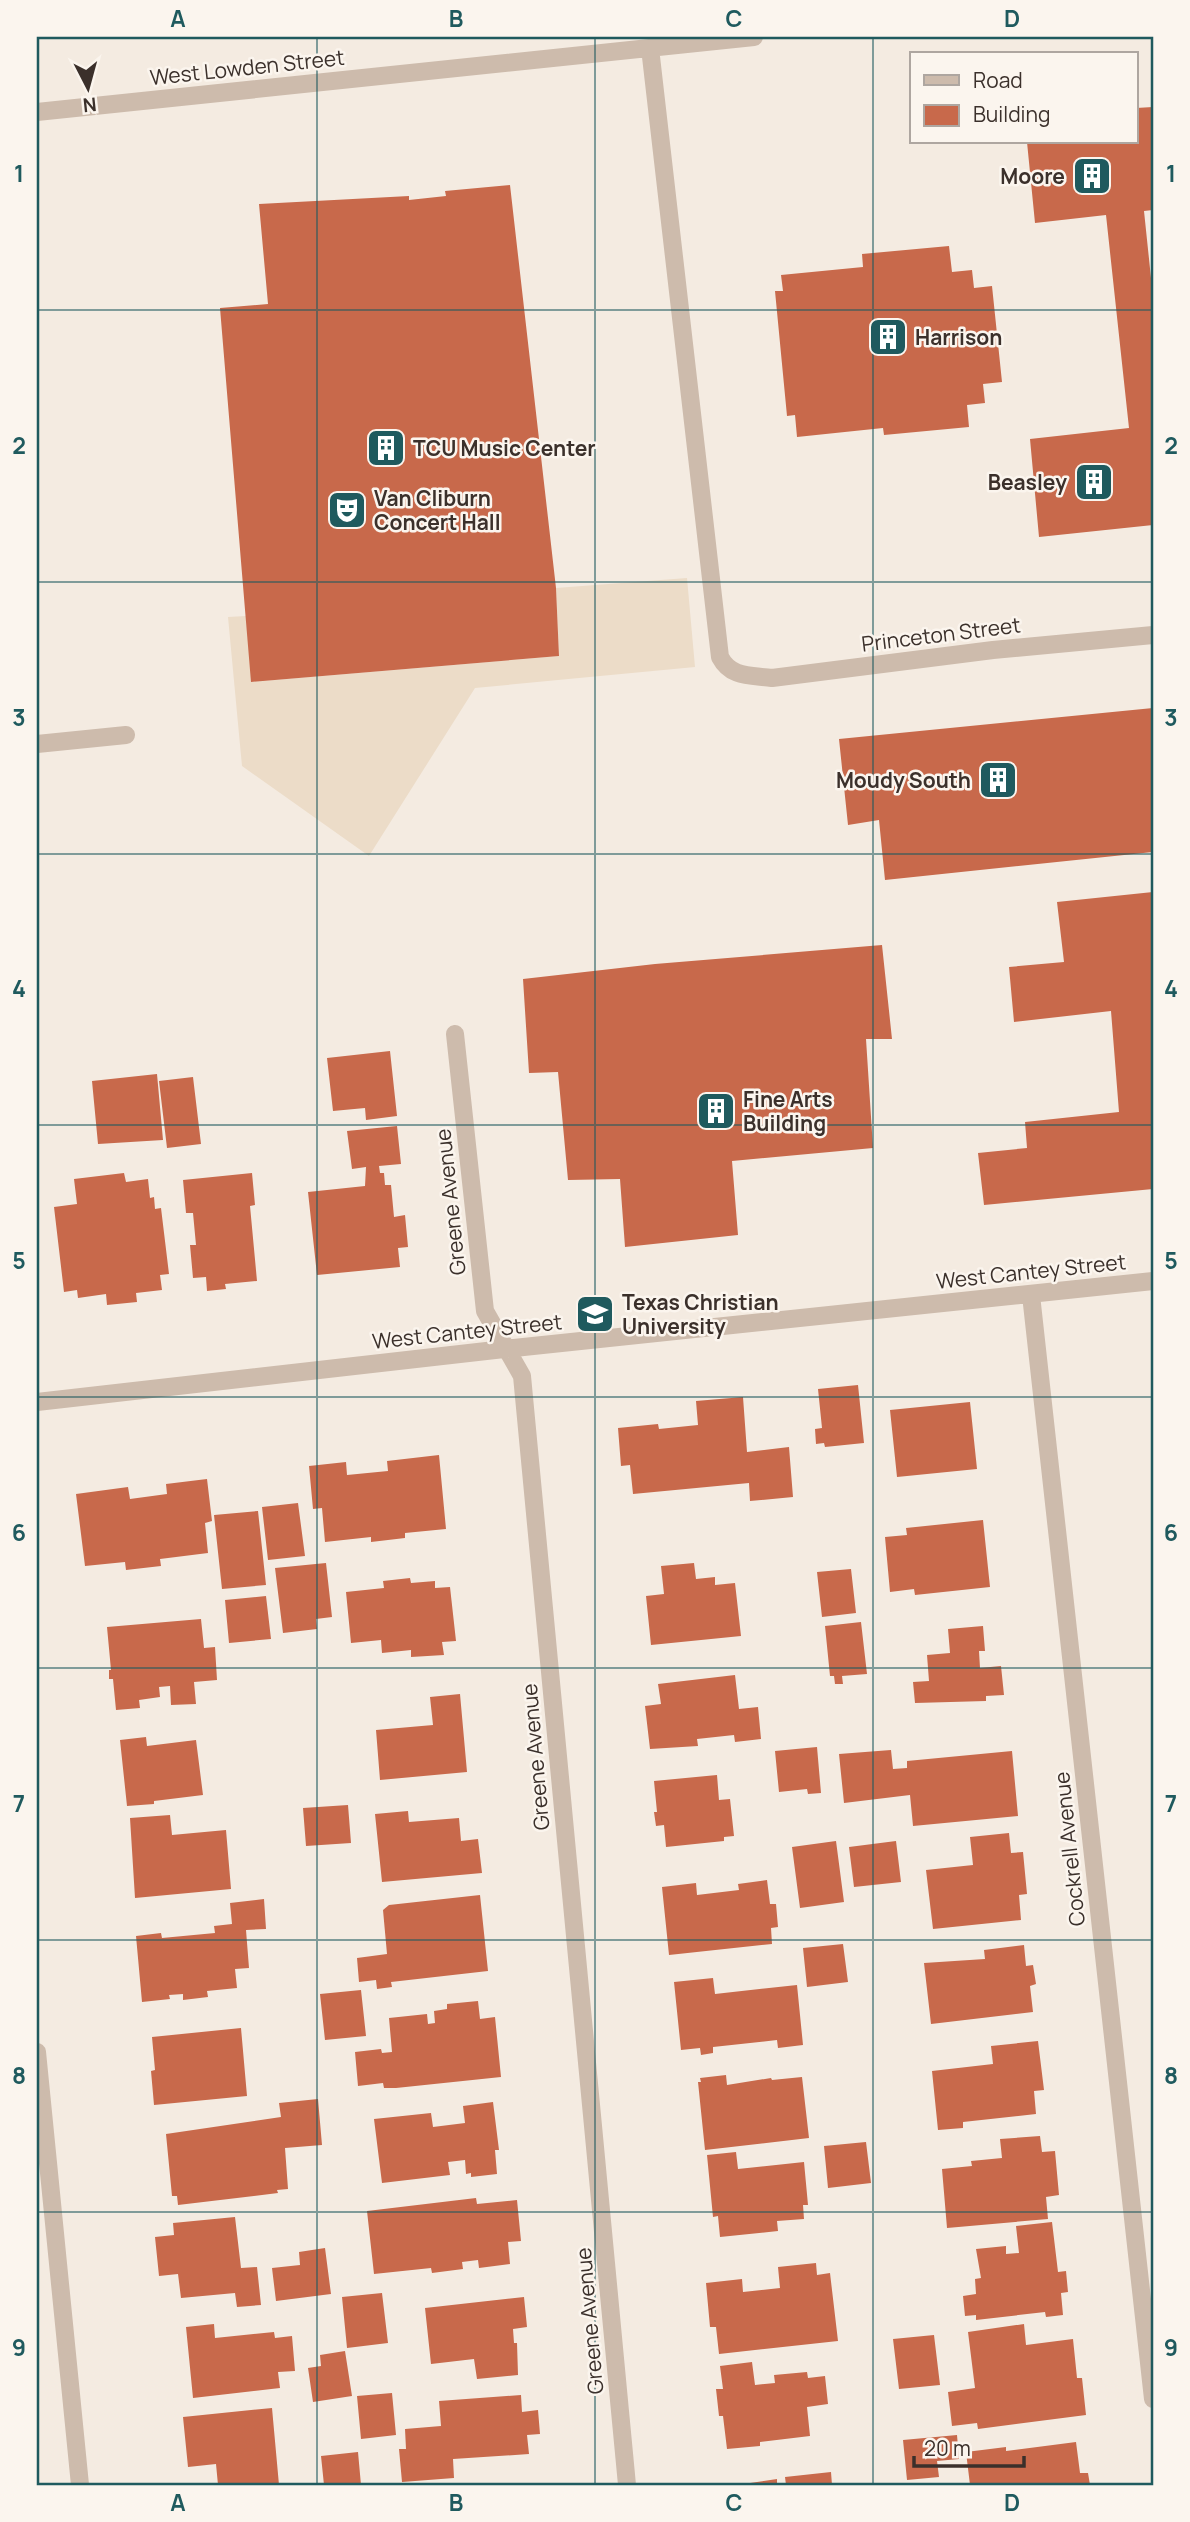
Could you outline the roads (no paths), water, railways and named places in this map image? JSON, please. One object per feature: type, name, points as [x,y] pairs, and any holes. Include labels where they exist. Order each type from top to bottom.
[{"type":"street","name":"West Lowden Street","points":[[37,112],[754,37]]},
{"type":"street","name":"Princeton Street","points":[[650,48],[720,657],[725,668],[735,673],[772,678],[993,650],[1153,635]]},
{"type":"street","points":[[37,744],[126,735]]},
{"type":"street","name":"Greene Avenue","points":[[456,1034],[485,1311],[504,1349],[522,1376],[627,2485]]},
{"type":"street","name":"West Cantey Street","points":[[37,1402],[504,1349],[1153,1281]]},
{"type":"street","name":"Cockrell Avenue","points":[[1031,1295],[1153,2399]]},
{"type":"street","points":[[37,2052],[80,2485]]},
{"type":"place","name":"Moore","points":[[1092,176]]},
{"type":"place","name":"Harrison","points":[[888,337]]},
{"type":"place","name":"TCU Music Center","points":[[386,448]]},
{"type":"place","name":"Beasley","points":[[1094,482]]},
{"type":"place","name":"Van Cliburn Concert Hall","points":[[347,510]]},
{"type":"place","name":"Moudy South","points":[[998,780]]},
{"type":"place","name":"Fine Arts Building","points":[[716,1111]]},
{"type":"place","name":"Texas Christian University","points":[[595,1314]]}]
